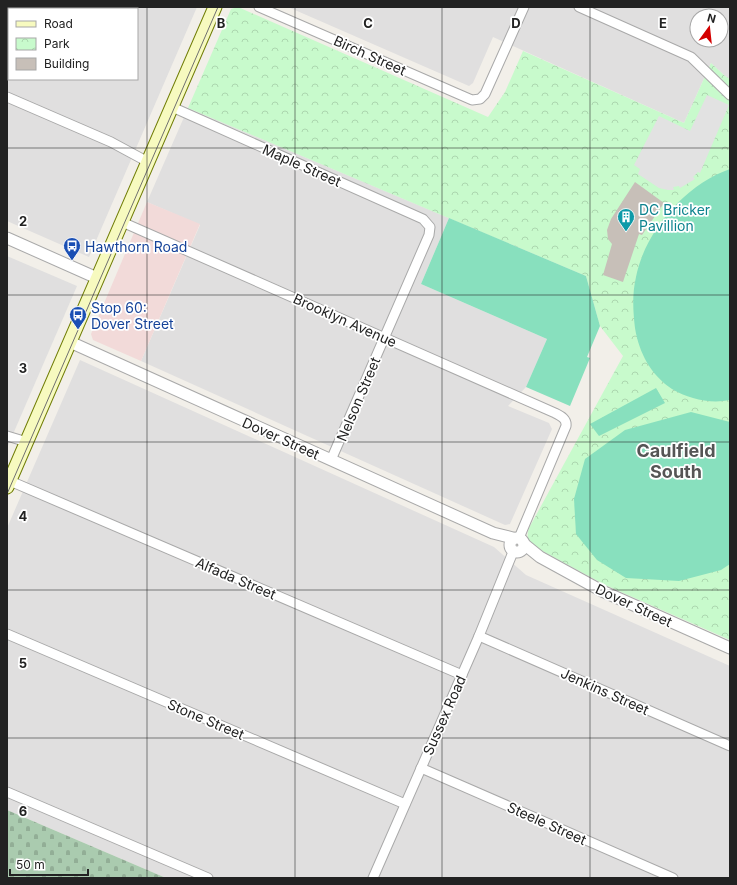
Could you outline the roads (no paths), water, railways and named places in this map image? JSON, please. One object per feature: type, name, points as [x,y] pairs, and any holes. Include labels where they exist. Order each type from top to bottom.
[{"type":"main road","points":[[8,484],[215,7]]},
{"type":"street","name":"Birch Street","points":[[260,7],[472,100],[480,99],[487,90],[524,7]]},
{"type":"street","points":[[579,7],[691,57],[730,95]]},
{"type":"street","points":[[7,97],[150,158]]},
{"type":"street","name":"Maple Street","points":[[172,107],[422,219],[430,227]]},
{"type":"street","name":"Brooklyn Avenue","points":[[122,222],[555,413],[563,417],[566,422]]},
{"type":"street","name":"Nelson Street","points":[[331,460],[429,235],[430,227]]},
{"type":"street","points":[[7,238],[97,278]]},
{"type":"street","name":"Dover Street","points":[[70,342],[493,533],[602,591],[730,648]]},
{"type":"street","name":"Sussex Road","points":[[373,878],[479,636],[566,422]]},
{"type":"street","points":[[7,438],[25,445]]},
{"type":"street","name":"Alfada Street","points":[[8,484],[462,674]]},
{"type":"street","name":"Stone Street","points":[[7,634],[405,804]]},
{"type":"street","name":"Jenkins Street","points":[[479,636],[730,746]]},
{"type":"street","name":"Steele Street","points":[[421,768],[673,878]]},
{"type":"street","points":[[7,792],[208,878]]},
{"type":"tram line","points":[[7,494],[218,7]]},
{"type":"place","name":"DC Bricker Pavillion","points":[[626,232]]},
{"type":"place","name":"Hawthorn Road","points":[[72,261]]},
{"type":"place","name":"Stop 60: Dover Street","points":[[78,330]]},
{"type":"district","name":"Caulfield South","points":[[676,460]]}]
